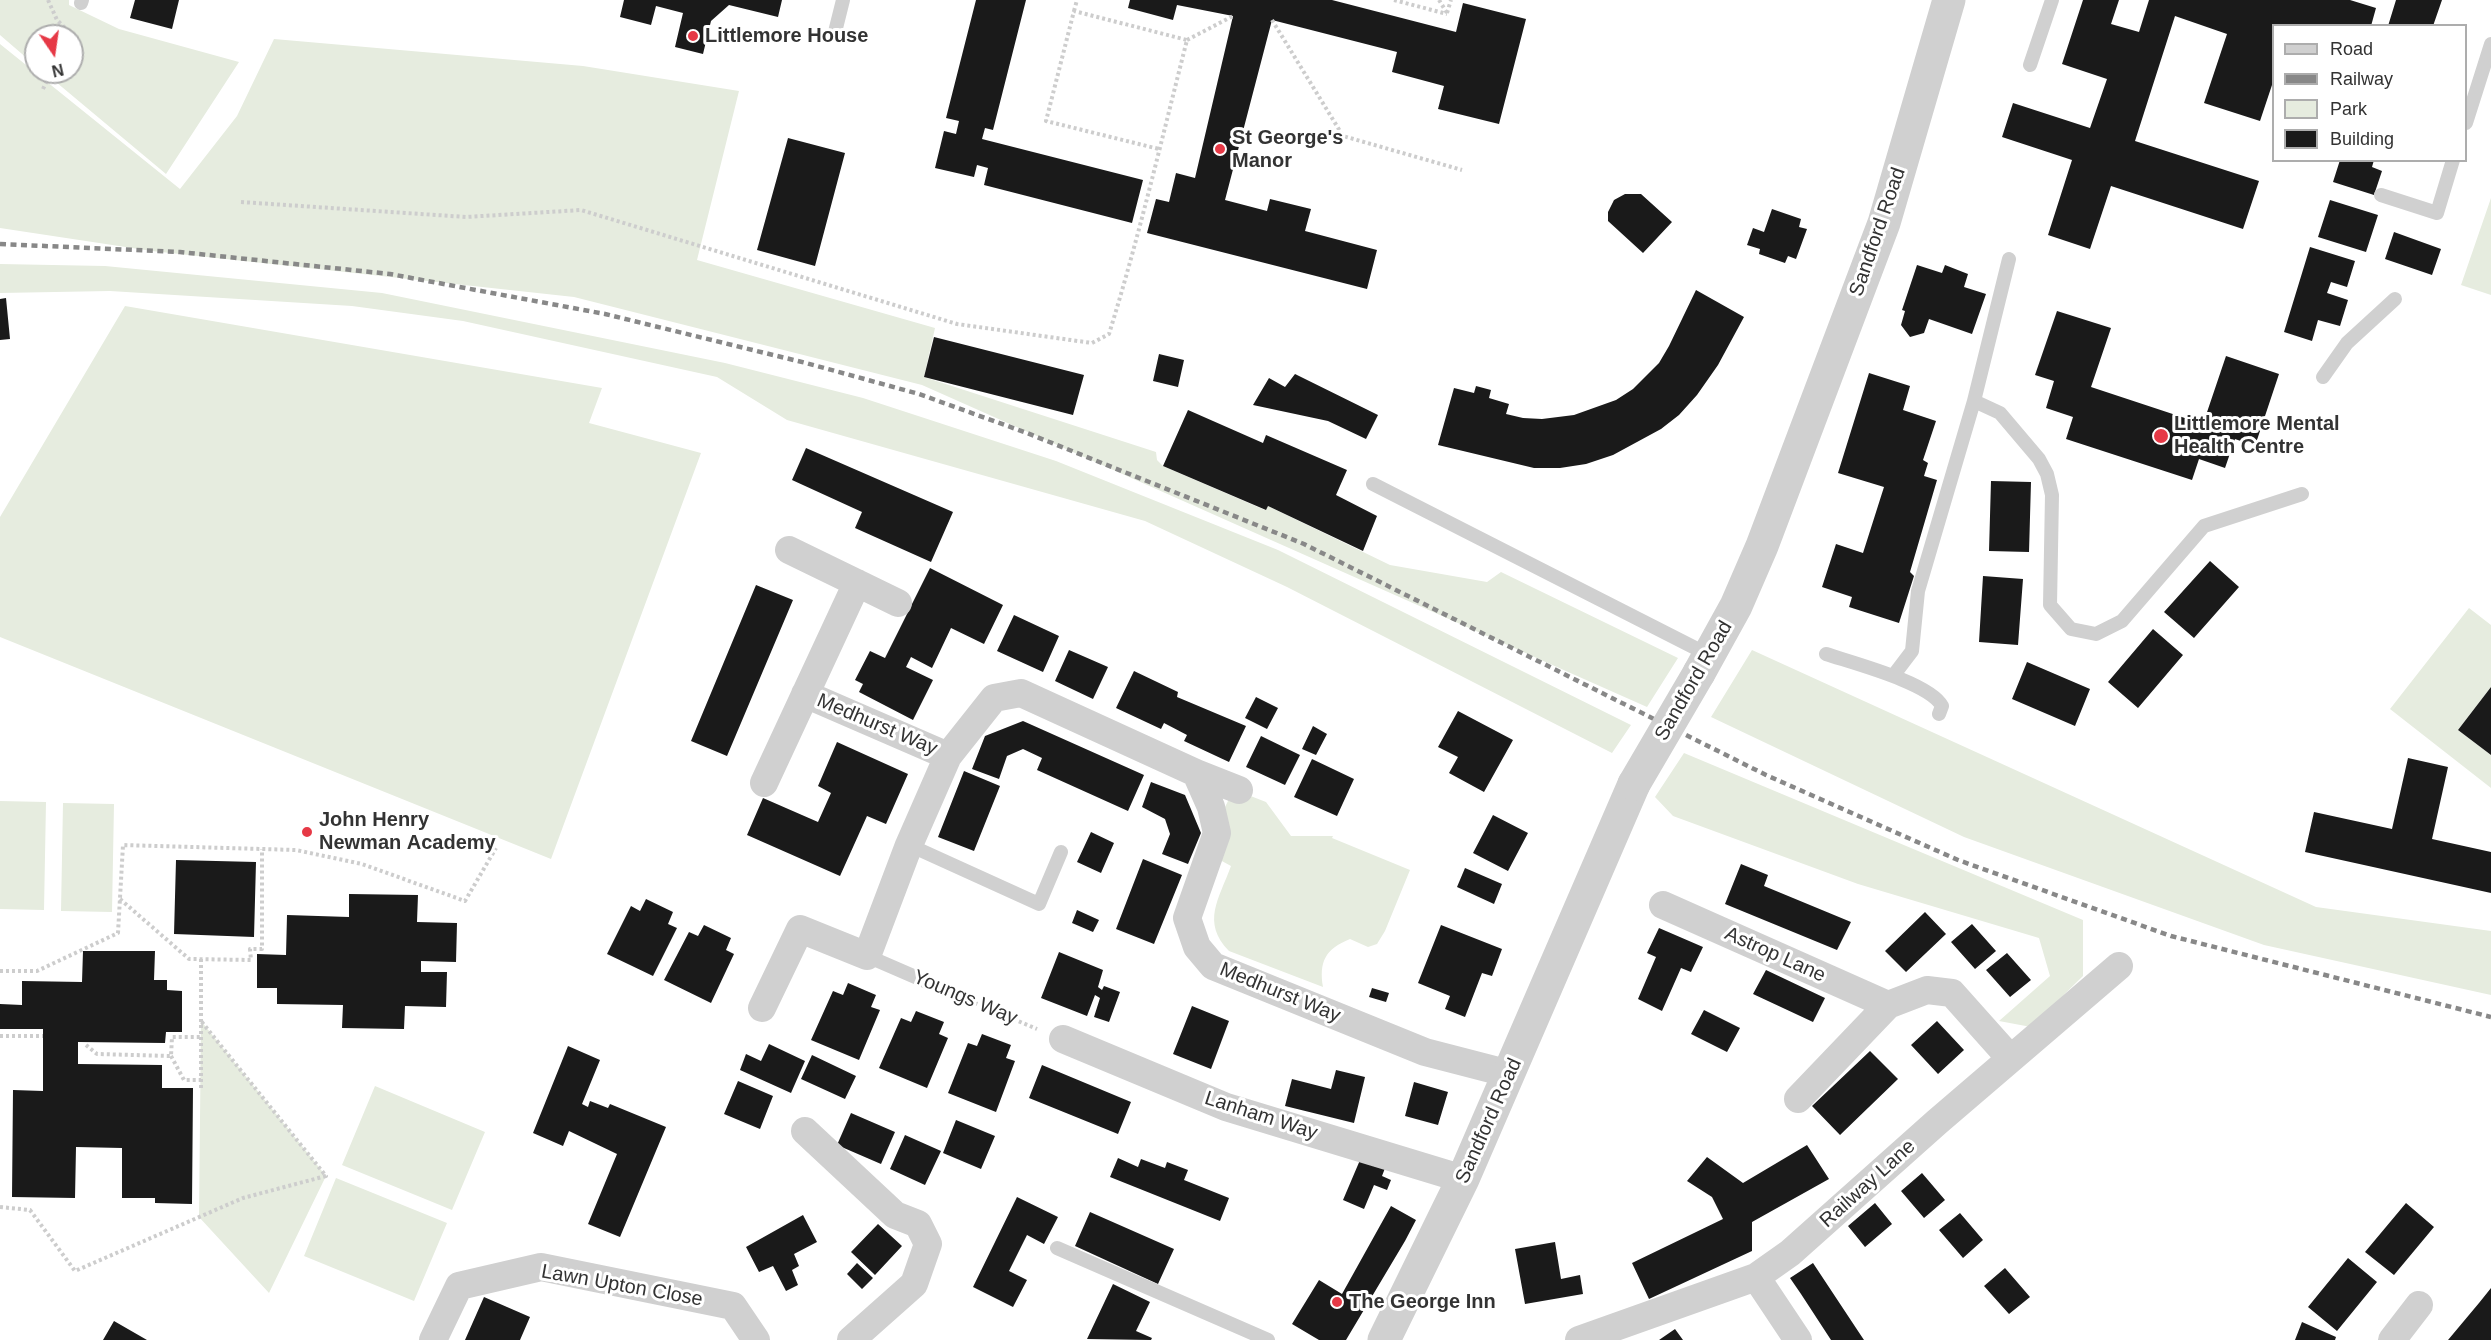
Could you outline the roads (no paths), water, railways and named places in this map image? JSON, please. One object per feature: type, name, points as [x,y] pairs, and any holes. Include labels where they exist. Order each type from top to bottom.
[{"type":"street","name":"Sandford Road","points":[[1384,1340],[1463,1179],[1634,784],[1736,606],[1884,223],[1949,0]]},
{"type":"street","points":[[789,550],[898,603]]},
{"type":"street","name":"Medhurst Way","points":[[764,783],[857,583]]},
{"type":"street","name":"Medhurst Way","points":[[909,845],[948,756],[994,698],[1021,693],[1196,773],[1239,790]]},
{"type":"street","name":"Medhurst Way","points":[[805,694],[948,756]]},
{"type":"street","name":"Medhurst Way","points":[[1196,773],[1211,807],[1216,833],[1187,918],[1197,947],[1213,966],[1425,1052],[1510,1074]]},
{"type":"street","points":[[867,956],[909,845]]},
{"type":"street","name":"Astrop Lane","points":[[1663,905],[1888,1005]]},
{"type":"street","name":"Youngs Way","points":[[762,1008],[800,929],[867,956]]},
{"type":"street","name":"Railway Lane","points":[[1579,1340],[1756,1278],[1790,1253],[2010,1058],[2119,966]]},
{"type":"street","points":[[1798,1099],[1888,1005],[1928,990],[1952,993],[2010,1058]]},
{"type":"street","name":"Lanham Way","points":[[1063,1039],[1226,1107],[1463,1179]]},
{"type":"street","points":[[805,1131],[896,1215],[918,1224],[928,1244],[914,1284],[851,1340]]},
{"type":"street","name":"Lawn Upton Close","points":[[433,1340],[459,1286],[541,1267],[733,1306],[756,1340]]},
{"type":"street","points":[[1756,1278],[1798,1340]]},
{"type":"street","points":[[2392,1340],[2419,1305]]},
{"type":"lane","points":[[834,36],[843,0]]},
{"type":"lane","points":[[2030,65],[2052,0]]},
{"type":"lane","points":[[2467,120],[2491,44]]},
{"type":"lane","points":[[2381,195],[2436,213],[2452,162]]},
{"type":"lane","points":[[1893,676],[1912,651],[1918,591],[1974,401],[2009,259]]},
{"type":"lane","points":[[2323,377],[2347,343],[2395,299]]},
{"type":"lane","points":[[1974,401],[2000,412],[2039,459],[2047,474],[2052,495],[2050,606],[2071,629],[2096,634],[2122,621],[2204,526],[2302,494]]},
{"type":"lane","points":[[1373,484],[1704,664]]},
{"type":"lane","points":[[1826,654],[1893,676],[1929,692],[1939,700],[1942,706],[1939,714]]},
{"type":"lane","points":[[909,845],[1039,904],[1061,852]]},
{"type":"lane","name":"Youngs Way","points":[[867,956],[927,982]]},
{"type":"lane","points":[[1057,1248],[1268,1340]]},
{"type":"railway","points":[[0,244],[180,252],[390,274],[605,314],[806,363],[919,394],[1027,433],[1304,544],[1766,775],[1958,860],[2171,936],[2491,1017]]},
{"type":"place","name":"Littlemore House","points":[[693,36]]},
{"type":"place","name":"St George's Manor","points":[[1220,149]]},
{"type":"place","name":"Littlemore Mental Health Centre","points":[[2161,436]]},
{"type":"place","name":"John Henry Newman Academy","points":[[307,832]]},
{"type":"place","name":"The George Inn","points":[[1337,1302]]}]
